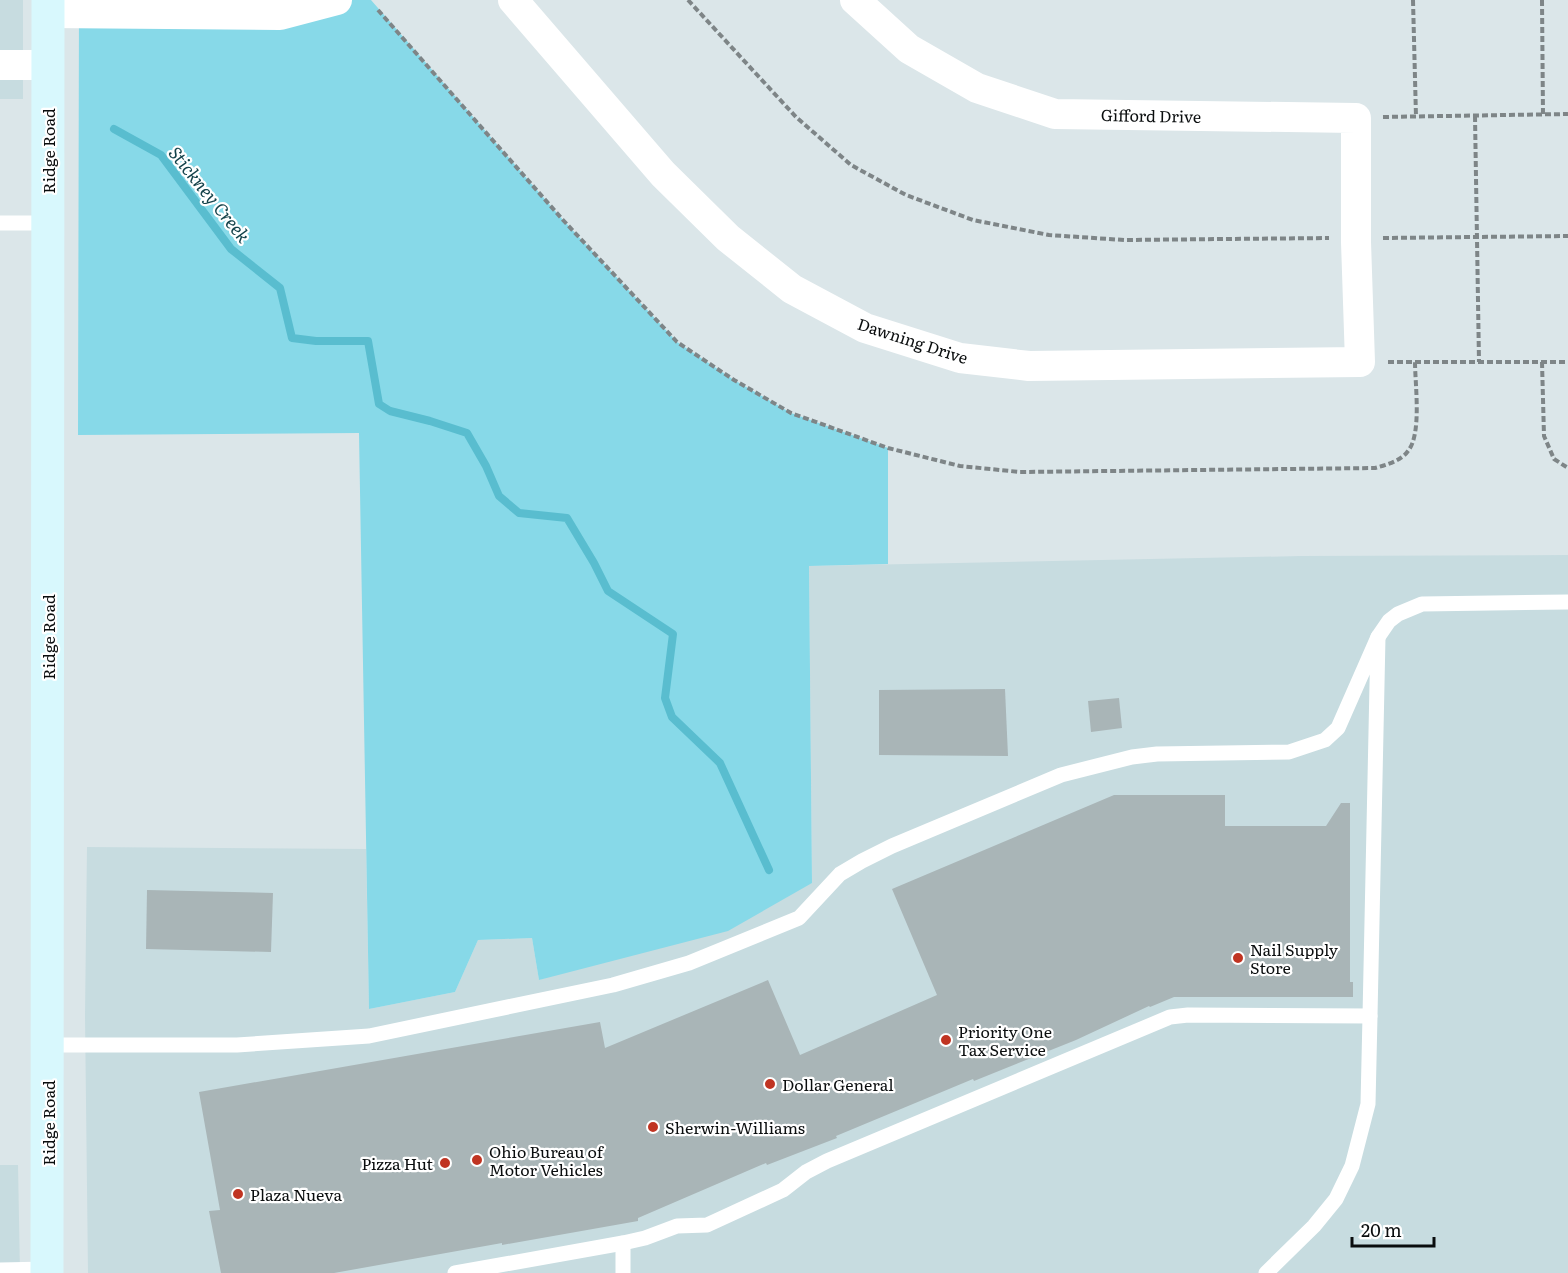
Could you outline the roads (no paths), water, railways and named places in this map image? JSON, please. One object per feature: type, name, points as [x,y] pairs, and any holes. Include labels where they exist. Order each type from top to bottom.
[{"type":"main road","name":"Ridge Road","points":[[47,1271],[48,7]]},
{"type":"street","points":[[48,7],[280,15],[337,0]]},
{"type":"street","name":"Dawning Drive","points":[[513,0],[663,174],[728,238],[792,289],[865,328],[960,358],[1029,366],[1360,362],[1355,239]]},
{"type":"street","name":"Gifford Drive","points":[[855,0],[909,49],[977,88],[1054,114],[1356,118],[1355,239]]},
{"type":"street","points":[[0,65],[48,65]]},
{"type":"lane","points":[[0,223],[48,223]]},
{"type":"lane","points":[[48,1045],[237,1045],[369,1036],[613,985],[689,963],[799,918],[840,874],[862,861],[892,846],[1061,775],[1132,756],[1289,752],[1325,741],[1338,728],[1378,638],[1389,621],[1398,614],[1422,604],[1568,602]]},
{"type":"lane","points":[[1266,1273],[1314,1226],[1336,1199],[1352,1166],[1368,1104],[1378,638]]},
{"type":"lane","points":[[455,1273],[623,1243],[645,1238],[677,1226],[706,1225],[783,1191],[806,1172],[828,1161],[1170,1017],[1188,1015],[1370,1016]]},
{"type":"lane","points":[[623,1243],[623,1273]]},
{"type":"lane","points":[[0,1270],[47,1271]]},
{"type":"waterway","name":"Stickney Creek","points":[[114,129],[161,155],[231,249],[280,288],[292,338],[316,341],[368,341],[379,404],[390,411],[467,433],[486,466],[499,496],[519,513],[567,518],[608,591],[673,634],[665,698],[672,717],[720,763],[769,870]]},
{"type":"place","name":"Nail Supply Store","points":[[1238,958]]},
{"type":"place","name":"Priority One Tax Service","points":[[946,1040]]},
{"type":"place","name":"Dollar General","points":[[770,1084]]},
{"type":"place","name":"Sherwin-Williams","points":[[653,1127]]},
{"type":"place","name":"Ohio Bureau of Motor Vehicles","points":[[477,1160]]},
{"type":"place","name":"Pizza Hut","points":[[445,1163]]},
{"type":"place","name":"Plaza Nueva","points":[[238,1194]]}]
